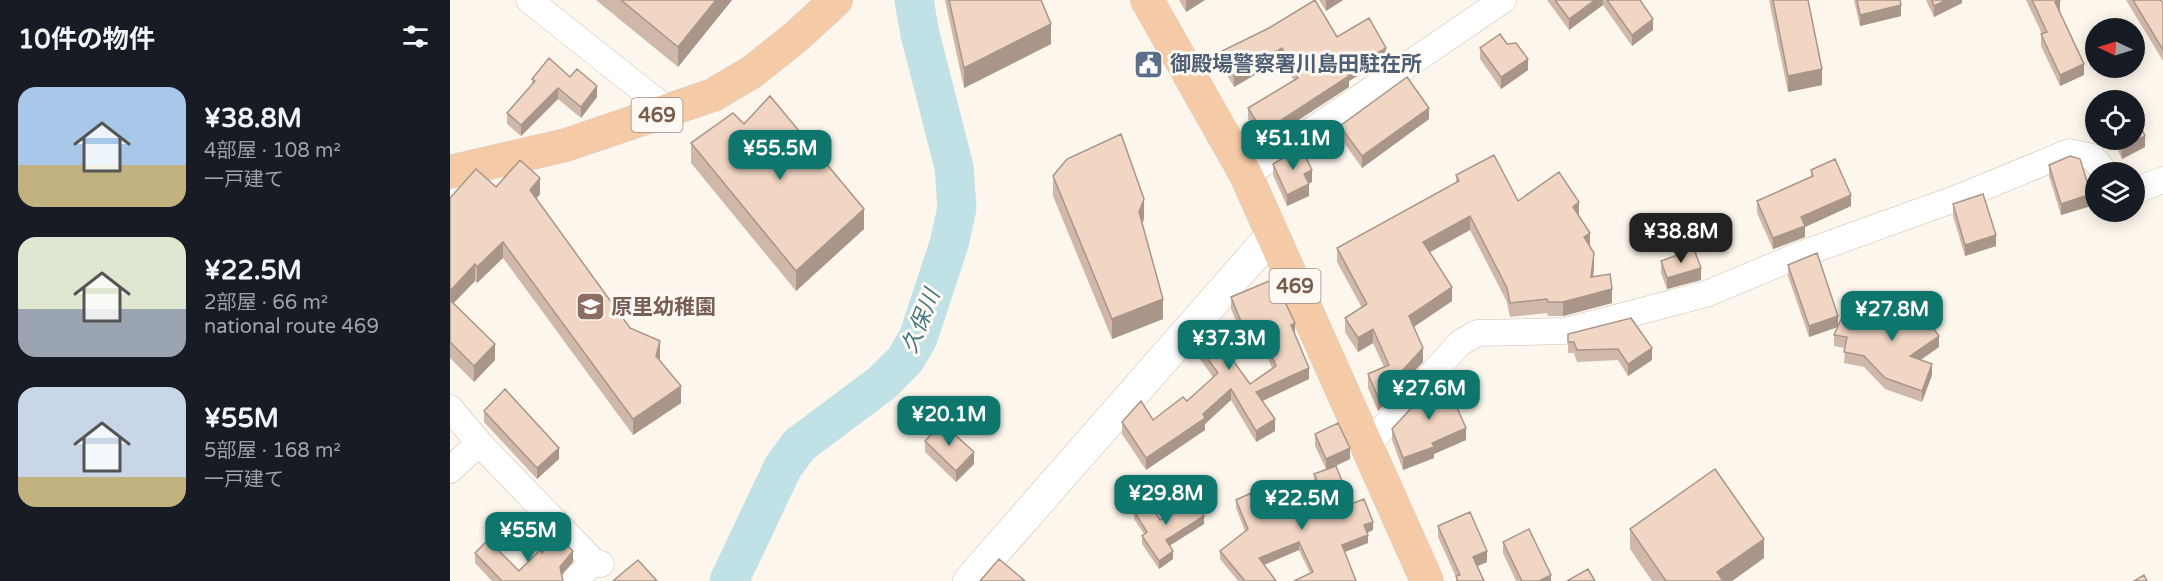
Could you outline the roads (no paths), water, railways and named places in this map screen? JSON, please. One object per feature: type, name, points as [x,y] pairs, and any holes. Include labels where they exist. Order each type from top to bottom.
[{"type":"highway","name":"469","points":[[450,172],[566,145],[713,95],[752,72],[797,36],[836,0]]},
{"type":"highway","name":"469","points":[[1147,0],[1246,175],[1427,581]]},
{"type":"street","points":[[529,0],[669,111]]},
{"type":"street","points":[[1246,175],[1503,0]]},
{"type":"street","points":[[1366,447],[1460,343],[1477,333],[1565,331],[1706,294],[1802,254],[1960,197],[2068,152],[2092,157],[2096,162]]},
{"type":"street","points":[[2145,187],[2163,180]]},
{"type":"street","points":[[969,581],[1272,235]]},
{"type":"street","points":[[450,408],[479,443],[598,563],[574,581]]},
{"type":"street","points":[[450,470],[479,443]]},
{"type":"waterway","name":"久保川","points":[[729,581],[783,467],[799,445],[882,383],[905,360],[918,338],[949,244],[957,208],[954,167],[920,34],[914,0]]},
{"type":"place","name":"御殿場警察署川島田駐在所","points":[[1149,64]]},
{"type":"place","name":"原里幼稚園","points":[[590,307]]}]
